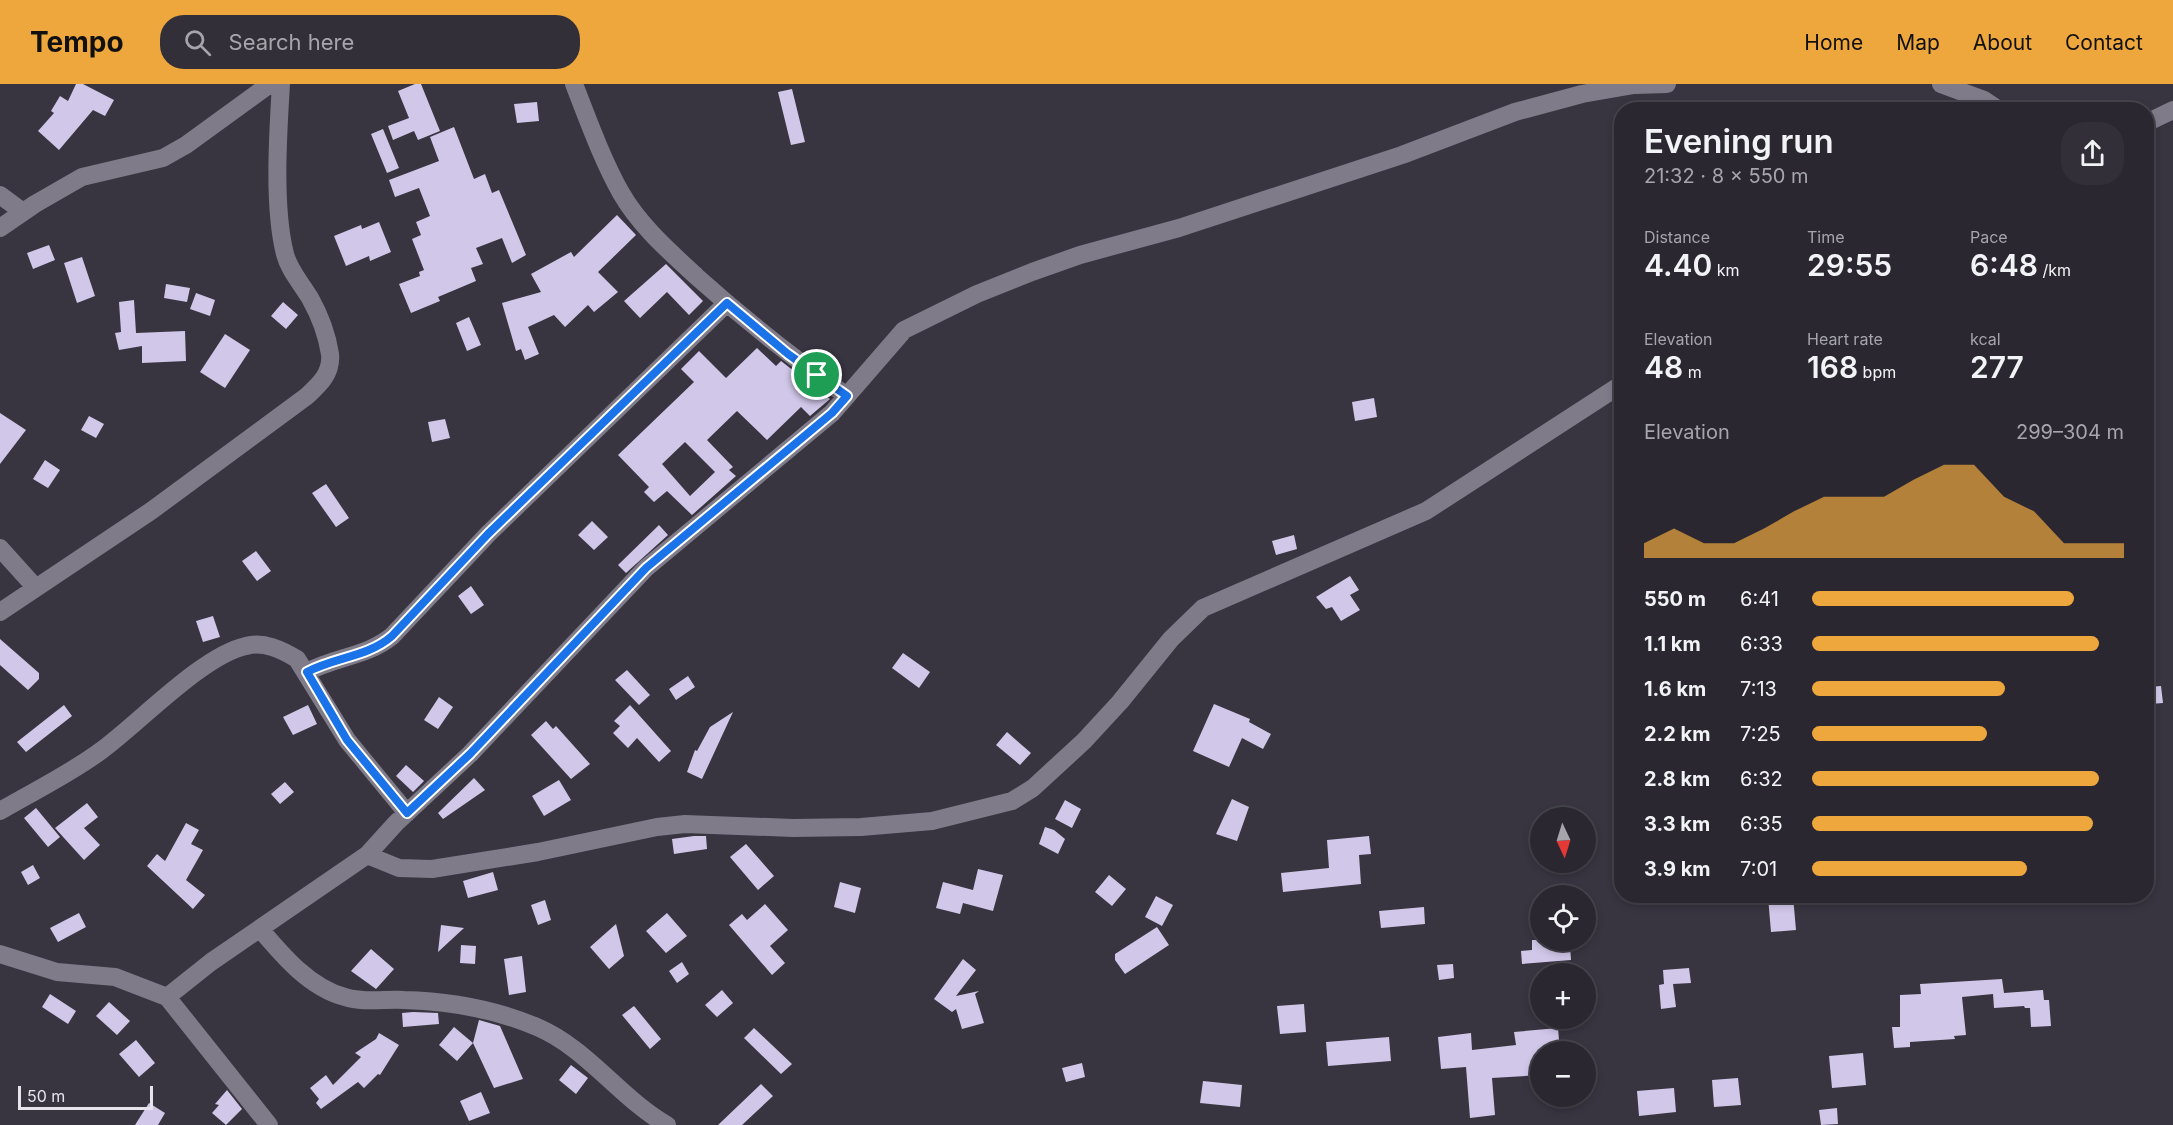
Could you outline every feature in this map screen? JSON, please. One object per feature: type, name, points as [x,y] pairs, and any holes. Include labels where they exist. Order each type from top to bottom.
[{"type":"street","points":[[0,228],[82,177],[163,158],[186,145],[270,84]]},
{"type":"street","points":[[0,612],[151,511],[307,396],[330,368],[330,354],[318,317],[285,255],[281,225],[279,170],[281,84]]},
{"type":"street","points":[[574,84],[608,167],[632,210],[675,257],[727,303],[788,354],[847,396]]},
{"type":"street","points":[[167,997],[211,962],[261,930],[367,855],[407,813],[476,748],[646,568],[832,413],[904,330],[977,294],[1080,255],[1179,228],[1402,155],[1515,112],[1582,94],[1634,86],[1667,84]]},
{"type":"street","points":[[1941,84],[1987,102]]},
{"type":"street","points":[[2154,119],[2173,110]]},
{"type":"street","points":[[0,195],[23,212]]},
{"type":"street","points":[[307,672],[335,659],[380,646],[392,636],[488,534],[727,303]]},
{"type":"street","points":[[367,855],[399,868],[432,869],[538,852],[657,827],[703,824],[793,828],[897,824],[932,821],[1012,801],[1034,788],[1084,741],[1120,702],[1171,639],[1203,608],[1426,511],[1614,389]]},
{"type":"street","points":[[0,548],[36,588]]},
{"type":"street","points":[[0,811],[102,750],[191,678],[233,651],[246,646],[272,647],[297,659],[347,740],[407,813]]},
{"type":"street","points":[[261,930],[282,955],[308,977],[345,998],[458,1005],[537,1027],[574,1051],[637,1105],[667,1125]]},
{"type":"street","points":[[0,954],[57,972],[115,977],[167,997],[269,1125]]},
{"type":"building","points":[[76,84],[83,84],[114,100],[105,116],[93,110],[59,150],[38,131],[54,113],[51,111],[60,96],[68,101]]},
{"type":"building","points":[[421,84],[440,131],[418,140],[414,131],[393,140],[388,126],[409,118],[398,91]]},
{"type":"building","points":[[792,89],[805,142],[791,145],[778,92]]},
{"type":"building","points":[[537,102],[539,121],[517,123],[514,104]]},
{"type":"building","points":[[454,127],[474,179],[485,174],[492,193],[499,190],[526,255],[512,263],[502,238],[476,248],[483,264],[471,268],[476,281],[438,297],[440,301],[411,313],[399,284],[420,276],[419,272],[424,270],[412,239],[421,235],[416,222],[430,216],[419,188],[395,197],[389,180],[439,161],[430,137]]},
{"type":"building","points":[[383,129],[399,168],[387,173],[371,134]]},
{"type":"building","points":[[617,215],[636,235],[598,272],[618,292],[594,312],[588,305],[565,327],[554,315],[528,327],[539,354],[525,360],[521,349],[516,351],[502,303],[541,292],[531,274],[571,252],[574,257]]},
{"type":"building","points":[[379,222],[391,252],[370,261],[369,256],[346,266],[334,236],[361,225],[362,229]]},
{"type":"building","points":[[49,245],[55,260],[33,269],[27,253]]},
{"type":"building","points":[[82,257],[95,296],[77,303],[64,263]]},
{"type":"building","points":[[666,264],[703,301],[689,315],[667,292],[640,318],[624,301]]},
{"type":"building","points":[[166,284],[190,288],[187,302],[164,298]]},
{"type":"building","points":[[196,293],[215,300],[210,316],[190,309]]},
{"type":"building","points":[[134,300],[136,333],[185,331],[186,361],[142,363],[142,346],[119,350],[115,333],[121,332],[119,302]]},
{"type":"building","points":[[283,302],[298,315],[286,329],[271,316]]},
{"type":"building","points":[[469,317],[481,345],[467,351],[456,323]]},
{"type":"building","points":[[225,334],[250,350],[225,388],[200,372]]},
{"type":"building","points":[[757,348],[776,366],[781,361],[830,399],[810,416],[801,407],[767,440],[737,411],[707,440],[733,467],[729,470],[736,476],[692,515],[667,491],[654,502],[644,492],[649,487],[618,455],[694,382],[681,369],[699,351],[726,378]],"holes":[[[685,442],[715,472],[690,496],[662,464]]]},
{"type":"building","points":[[1374,398],[1377,417],[1355,421],[1352,402]]},
{"type":"building","points":[[0,413],[26,430],[0,464]]},
{"type":"building","points":[[89,416],[104,424],[96,438],[81,430]]},
{"type":"building","points":[[445,419],[450,438],[432,442],[428,422]]},
{"type":"building","points":[[45,460],[60,470],[48,488],[33,479]]},
{"type":"building","points":[[326,484],[349,518],[336,527],[312,493]]},
{"type":"building","points":[[592,521],[608,537],[594,550],[578,535]]},
{"type":"building","points":[[659,525],[668,535],[626,573],[618,565]]},
{"type":"building","points":[[1294,535],[1297,549],[1276,555],[1272,541]]},
{"type":"building","points":[[256,551],[271,571],[257,581],[242,561]]},
{"type":"building","points":[[1350,576],[1359,590],[1350,595],[1360,610],[1341,621],[1332,607],[1326,609],[1316,597]]},
{"type":"building","points":[[471,586],[484,605],[471,614],[458,596]]},
{"type":"building","points":[[213,616],[220,637],[203,642],[196,621]]},
{"type":"building","points":[[0,639],[39,673],[39,679],[28,690],[0,665]]},
{"type":"building","points":[[903,653],[930,672],[919,688],[892,668]]},
{"type":"building","points":[[627,670],[650,695],[639,705],[615,680]]},
{"type":"building","points":[[688,676],[695,687],[676,700],[669,689]]},
{"type":"building","points":[[2161,686],[2163,703],[2154,704],[2154,687]]},
{"type":"building","points":[[439,697],[453,707],[438,729],[424,720]]},
{"type":"building","points":[[1214,704],[1250,719],[1249,722],[1271,734],[1263,749],[1242,738],[1229,767],[1193,751]]},
{"type":"building","points":[[64,705],[72,716],[26,752],[17,742]]},
{"type":"building","points":[[308,705],[317,724],[293,735],[283,717]]},
{"type":"building","points":[[630,705],[671,751],[659,762],[637,738],[628,748],[613,733],[620,726],[614,721]]},
{"type":"building","points":[[733,712],[702,779],[687,772],[695,750],[697,751],[710,727]]},
{"type":"building","points":[[546,721],[553,729],[556,726],[590,764],[571,779],[531,735]]},
{"type":"building","points":[[1007,732],[1031,753],[1020,765],[996,745]]},
{"type":"building","points":[[406,765],[424,781],[413,792],[396,776]]},
{"type":"building","points":[[474,778],[485,790],[443,819],[438,813]]},
{"type":"building","points":[[559,780],[571,800],[544,816],[532,796]]},
{"type":"building","points":[[285,782],[294,792],[280,804],[271,794]]},
{"type":"building","points":[[1232,799],[1249,807],[1237,841],[1216,834]]},
{"type":"building","points":[[1065,800],[1081,809],[1072,828],[1055,819]]},
{"type":"building","points":[[87,803],[98,817],[84,828],[100,845],[84,860],[55,828]]},
{"type":"building","points":[[36,808],[60,837],[48,847],[24,818]]},
{"type":"building","points":[[186,823],[199,830],[191,844],[203,850],[186,880],[205,895],[193,909],[147,866],[157,854],[165,861]]},
{"type":"building","points":[[1045,827],[1054,830],[1065,839],[1058,854],[1039,844]]},
{"type":"building","points":[[706,836],[707,849],[674,854],[672,839]]},
{"type":"building","points":[[1369,836],[1371,854],[1359,855],[1361,884],[1283,892],[1281,873],[1329,868],[1327,840]]},
{"type":"building","points":[[746,844],[774,876],[758,890],[730,857]]},
{"type":"building","points":[[33,865],[40,878],[28,885],[21,872]]},
{"type":"building","points":[[978,869],[1003,875],[993,911],[963,903],[960,914],[936,908],[943,882],[973,890]]},
{"type":"building","points":[[493,872],[498,890],[468,898],[463,881]]},
{"type":"building","points":[[1109,875],[1126,889],[1112,906],[1095,892]]},
{"type":"building","points":[[840,882],[861,888],[855,913],[834,907]]},
{"type":"building","points":[[1156,896],[1173,905],[1162,926],[1145,917]]},
{"type":"building","points":[[545,900],[551,920],[538,925],[531,905]]},
{"type":"building","points":[[1769,903],[1794,903],[1796,930],[1771,932]]},
{"type":"building","points":[[765,904],[788,930],[770,946],[785,963],[772,975],[729,925],[742,914],[747,920]]},
{"type":"building","points":[[1424,907],[1425,924],[1381,928],[1379,911]]},
{"type":"building","points":[[79,913],[86,927],[58,942],[50,928]]},
{"type":"building","points":[[667,913],[687,936],[666,953],[646,931]]},
{"type":"building","points":[[616,924],[624,956],[609,969],[590,947]]},
{"type":"building","points":[[441,925],[464,928],[438,952]]},
{"type":"building","points":[[1157,927],[1169,945],[1125,974],[1115,960],[1115,954]]},
{"type":"building","points":[[461,945],[476,946],[475,964],[460,963]]},
{"type":"building","points":[[371,949],[394,969],[376,989],[351,971]]},
{"type":"building","points":[[1521,951],[1570,951],[1571,960],[1522,964]]},
{"type":"building","points":[[522,956],[526,992],[509,995],[504,959]]},
{"type":"building","points":[[963,959],[976,970],[956,996],[979,991],[975,994],[984,1023],[962,1029],[956,1009],[952,1012],[934,999]]},
{"type":"building","points":[[682,962],[689,974],[677,983],[669,971]]},
{"type":"building","points":[[1453,964],[1454,978],[1439,980],[1437,965]]},
{"type":"building","points":[[1689,968],[1691,983],[1673,984],[1676,1007],[1661,1009],[1659,985],[1664,984],[1663,970]]},
{"type":"building","points":[[2002,979],[2004,993],[2043,990],[2044,1000],[2049,1000],[2051,1026],[2031,1027],[2030,1008],[2024,1006],[1994,1008],[1993,994],[1962,997],[1966,1035],[1954,1036],[1955,1039],[1910,1042],[1910,1047],[1894,1048],[1892,1027],[1900,1027],[1900,995],[1921,994],[1920,984]]},
{"type":"building","points":[[722,990],[733,1003],[717,1017],[705,1005]]},
{"type":"building","points":[[50,994],[76,1011],[68,1024],[42,1007]]},
{"type":"building","points":[[109,1002],[130,1021],[117,1035],[96,1016]]},
{"type":"building","points":[[1304,1004],[1306,1032],[1280,1034],[1277,1006]]},
{"type":"building","points":[[634,1006],[661,1039],[650,1049],[622,1015]]},
{"type":"building","points":[[402,1013],[438,1013],[439,1024],[403,1027]]},
{"type":"building","points":[[479,1020],[500,1026],[523,1079],[494,1088],[473,1043]]},
{"type":"building","points":[[454,1027],[473,1043],[457,1061],[439,1045]]},
{"type":"building","points":[[754,1028],[792,1064],[781,1074],[744,1038]]},
{"type":"building","points":[[1558,1029],[1559,1041],[1530,1041],[1530,1076],[1492,1078],[1495,1115],[1470,1118],[1466,1067],[1441,1069],[1438,1037],[1471,1033],[1472,1050],[1516,1045],[1514,1032]]},
{"type":"building","points":[[379,1033],[399,1045],[380,1075],[378,1074],[364,1088],[358,1082],[321,1109],[316,1103],[319,1099],[310,1088],[326,1075],[333,1085],[361,1057],[355,1053],[376,1039]]},
{"type":"building","points":[[1389,1037],[1391,1061],[1328,1066],[1326,1042]]},
{"type":"building","points":[[136,1040],[155,1063],[139,1077],[119,1054]]},
{"type":"building","points":[[1863,1053],[1866,1085],[1832,1088],[1829,1056]]},
{"type":"building","points":[[1082,1063],[1085,1077],[1066,1082],[1062,1068]]},
{"type":"building","points":[[571,1065],[588,1078],[576,1094],[559,1080]]},
{"type":"building","points":[[1738,1078],[1741,1105],[1714,1107],[1712,1080]]},
{"type":"building","points":[[1203,1081],[1242,1085],[1240,1107],[1200,1103]]},
{"type":"building","points":[[761,1084],[773,1096],[742,1125],[718,1125]]},
{"type":"building","points":[[1674,1088],[1676,1112],[1639,1116],[1637,1091]]},
{"type":"building","points":[[227,1090],[242,1109],[226,1125],[212,1113],[219,1105],[215,1104]]},
{"type":"building","points":[[481,1092],[490,1113],[469,1121],[460,1101]]},
{"type":"building","points":[[149,1103],[165,1113],[158,1125],[135,1125]]},
{"type":"building","points":[[1837,1108],[1838,1124],[1821,1125],[1819,1110]]},
{"type":"route","points":[[727,303],[817,375],[847,396],[832,413],[676,540],[646,568],[556,660],[534,687],[470,754],[407,813],[394,795],[359,757],[335,723],[307,672],[335,659],[380,646],[392,636],[488,534],[727,303]]}]
